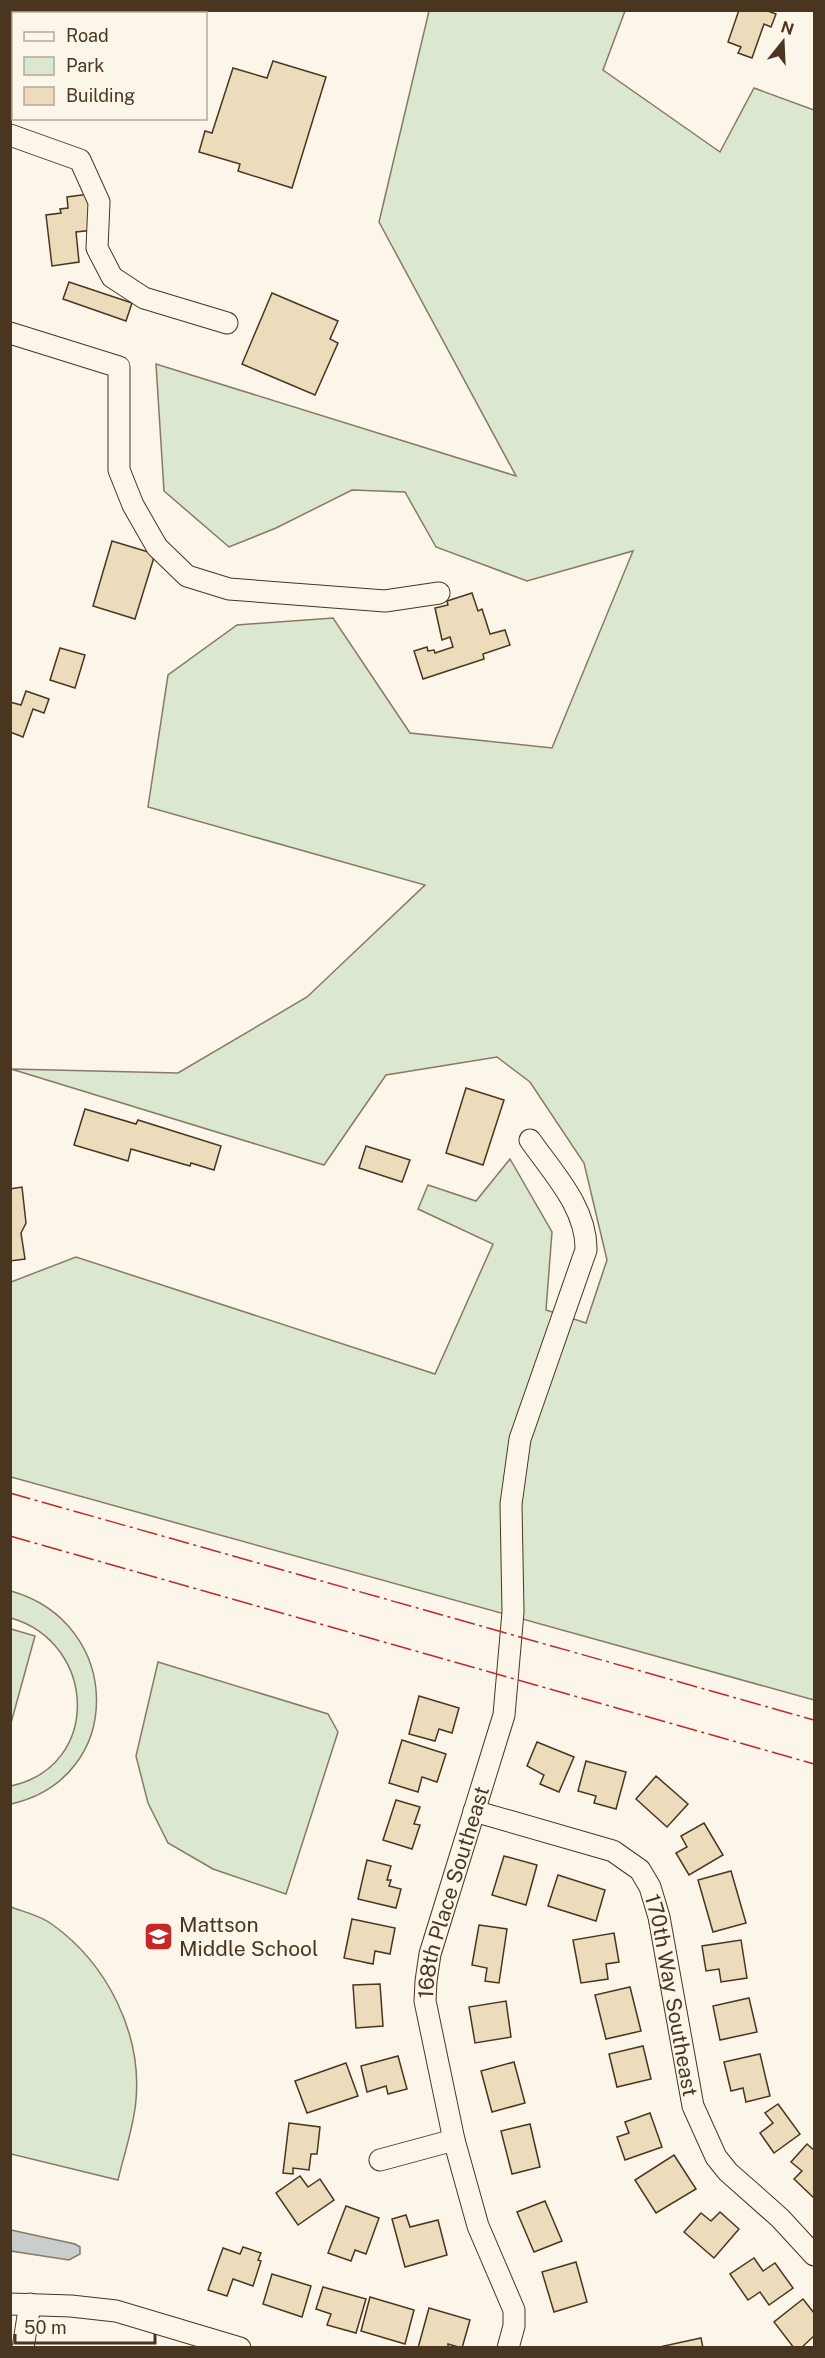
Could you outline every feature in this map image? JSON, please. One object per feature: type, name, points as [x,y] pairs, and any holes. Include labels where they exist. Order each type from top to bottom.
[{"type":"street","points":[[10,135],[80,160],[99,202],[97,248],[112,277],[144,298],[227,323]]},
{"type":"street","points":[[10,333],[119,367],[119,470],[133,505],[157,547],[187,576],[229,589],[385,601],[439,593]]},
{"type":"street","name":"168th Place Southeast","points":[[508,2348],[514,2326],[514,2310],[478,2226],[454,2140],[425,2001],[430,1954],[504,1714],[513,1612],[511,1504],[520,1439],[586,1250],[586,1232],[574,1204],[530,1140]]},
{"type":"street","name":"170th Way Southeast","points":[[474,1811],[614,1851],[639,1870],[650,1887],[659,1917],[693,2106],[705,2134],[716,2157],[728,2172],[780,2218],[814,2255]]},
{"type":"street","points":[[380,2160],[454,2140]]},
{"type":"street","points":[[23,2348],[20,2304],[116,2311],[240,2348]]},
{"type":"green space","points":[[429,11],[625,11],[603,70],[720,152],[754,88],[814,110],[814,1700],[11,1477],[11,1282],[76,1257],[435,1374],[493,1244],[418,1209],[428,1185],[476,1201],[510,1159],[552,1232],[546,1310],[586,1323],[607,1260],[584,1163],[530,1082],[497,1057],[386,1075],[324,1165],[11,1069],[178,1073],[307,997],[425,885],[148,807],[168,675],[237,625],[333,618],[410,733],[552,748],[633,551],[527,581],[436,547],[405,492],[352,490],[276,528],[229,547],[164,491],[156,364],[516,476],[379,222]]},
{"type":"green space","points":[[11,1591],[48,1608],[75,1634],[91,1666],[97,1700],[91,1734],[75,1764],[49,1789],[11,1804],[11,1786],[41,1774],[61,1755],[74,1731],[77,1704],[73,1677],[60,1652],[39,1632],[11,1618]]},
{"type":"green space","points":[[10,1629],[35,1636],[11,1723]]},
{"type":"green space","points":[[158,1662],[328,1714],[338,1732],[286,1894],[213,1869],[168,1843],[148,1803],[136,1756]]},
{"type":"green space","points":[[11,1907],[44,1919],[90,1959],[105,1980],[127,2025],[136,2075],[136,2100],[118,2180],[11,2154]]},
{"type":"shaded area","points":[[11,2230],[75,2244],[80,2247],[80,2254],[69,2260],[11,2251]]},
{"type":"building","points":[[739,10],[765,10],[776,14],[771,27],[764,24],[752,58],[738,53],[741,47],[728,42]]},
{"type":"building","points":[[273,61],[326,77],[292,188],[238,171],[240,164],[199,152],[205,131],[212,133],[233,68],[267,78]]},
{"type":"building","points":[[89,194],[94,230],[76,232],[79,262],[52,266],[46,215],[61,213],[60,209],[68,208],[67,197]]},
{"type":"building","points":[[69,282],[132,303],[126,321],[63,299]]},
{"type":"building","points":[[272,293],[338,321],[330,339],[338,343],[315,395],[242,364]]},
{"type":"building","points":[[112,541],[155,554],[135,619],[93,606]]},
{"type":"building","points":[[472,593],[478,611],[482,609],[490,634],[505,630],[510,645],[483,654],[484,659],[423,679],[414,651],[427,647],[428,651],[434,650],[435,653],[453,647],[450,637],[442,640],[435,608],[448,605],[447,601]]},
{"type":"building","points":[[60,648],[85,655],[75,688],[50,680]]},
{"type":"building","points":[[26,691],[49,699],[44,713],[33,709],[23,737],[10,732],[10,702],[21,705]]},
{"type":"building","points":[[466,1088],[504,1100],[483,1165],[446,1153]]},
{"type":"building","points":[[85,1109],[136,1124],[138,1120],[221,1146],[214,1170],[191,1163],[190,1166],[131,1149],[128,1161],[74,1145]]},
{"type":"building","points":[[366,1146],[410,1160],[402,1182],[359,1168]]},
{"type":"building","points":[[22,1187],[26,1223],[21,1233],[25,1259],[10,1261],[10,1189]]},
{"type":"building","points":[[419,1696],[459,1708],[452,1733],[439,1729],[435,1741],[409,1734]]},
{"type":"building","points":[[402,1740],[446,1754],[437,1782],[422,1777],[418,1792],[389,1783]]},
{"type":"building","points":[[537,1742],[574,1757],[559,1792],[540,1784],[544,1775],[527,1766]]},
{"type":"building","points":[[586,1761],[626,1772],[616,1809],[594,1803],[596,1796],[578,1791]]},
{"type":"building","points":[[656,1776],[688,1804],[667,1827],[636,1799]]},
{"type":"building","points":[[396,1800],[420,1807],[414,1824],[420,1825],[412,1849],[383,1840]]},
{"type":"building","points":[[704,1823],[723,1855],[689,1875],[676,1853],[687,1847],[681,1836]]},
{"type":"building","points":[[504,1856],[537,1865],[526,1905],[492,1895]]},
{"type":"building","points":[[367,1860],[391,1866],[387,1880],[391,1880],[389,1886],[401,1889],[396,1908],[358,1899]]},
{"type":"building","points":[[731,1871],[746,1923],[713,1932],[698,1880]]},
{"type":"building","points":[[558,1875],[605,1890],[596,1921],[548,1906]]},
{"type":"building","points":[[352,1919],[395,1928],[390,1954],[375,1951],[373,1964],[344,1958]]},
{"type":"building","points":[[479,1925],[507,1929],[499,1983],[485,1981],[487,1968],[472,1965]]},
{"type":"building","points":[[614,1933],[619,1962],[606,1964],[608,1979],[581,1983],[573,1940]]},
{"type":"building","points":[[741,1940],[747,1978],[721,1982],[719,1969],[706,1971],[702,1946]]},
{"type":"building","points":[[380,1984],[383,2026],[356,2028],[353,1985]]},
{"type":"building","points":[[630,1987],[641,2031],[606,2039],[595,1995]]},
{"type":"building","points":[[749,1998],[757,2032],[720,2040],[713,2006]]},
{"type":"building","points":[[506,2001],[511,2037],[475,2043],[469,2007]]},
{"type":"building","points":[[643,2046],[651,2079],[617,2087],[609,2054]]},
{"type":"building","points":[[760,2054],[770,2096],[746,2102],[743,2088],[731,2091],[724,2062]]},
{"type":"building","points":[[398,2056],[407,2089],[388,2094],[386,2086],[367,2092],[361,2066]]},
{"type":"building","points":[[514,2062],[525,2103],[492,2112],[481,2071]]},
{"type":"building","points":[[346,2063],[358,2096],[307,2113],[295,2081]]},
{"type":"building","points":[[778,2104],[800,2134],[774,2153],[760,2133],[773,2123],[765,2113]]},
{"type":"building","points":[[650,2113],[662,2147],[625,2160],[617,2137],[629,2133],[625,2122]]},
{"type":"building","points":[[289,2123],[320,2127],[317,2154],[311,2154],[309,2170],[293,2168],[293,2174],[283,2173]]},
{"type":"building","points":[[530,2124],[540,2167],[512,2174],[501,2131]]},
{"type":"building","points":[[807,2144],[814,2150],[814,2198],[794,2179],[802,2171],[791,2162]]},
{"type":"building","points":[[674,2155],[696,2189],[656,2213],[635,2180]]},
{"type":"building","points":[[300,2176],[308,2187],[320,2179],[334,2200],[298,2225],[276,2193]]},
{"type":"building","points":[[545,2201],[562,2241],[534,2252],[517,2212]]},
{"type":"building","points":[[346,2206],[379,2218],[366,2254],[355,2250],[351,2261],[328,2253]]},
{"type":"building","points":[[720,2212],[739,2229],[714,2258],[684,2232],[701,2213],[711,2221]]},
{"type":"building","points":[[406,2215],[410,2227],[438,2220],[447,2255],[405,2267],[392,2219]]},
{"type":"building","points":[[243,2247],[261,2253],[258,2260],[261,2261],[253,2286],[233,2279],[227,2296],[208,2290],[223,2248],[240,2254]]},
{"type":"building","points":[[754,2258],[763,2271],[775,2263],[793,2288],[769,2305],[760,2292],[748,2300],[730,2274]]},
{"type":"building","points":[[576,2262],[587,2302],[554,2312],[542,2272]]},
{"type":"building","points":[[272,2274],[311,2286],[302,2317],[263,2304]]},
{"type":"building","points":[[323,2287],[366,2299],[356,2333],[327,2325],[331,2314],[316,2309]]},
{"type":"building","points":[[370,2297],[414,2310],[405,2344],[361,2331]]},
{"type":"building","points":[[803,2299],[814,2313],[814,2336],[801,2348],[794,2348],[774,2322]]},
{"type":"building","points":[[429,2308],[470,2320],[462,2348],[448,2344],[448,2348],[418,2348]]},
{"type":"building","points":[[701,2338],[703,2348],[659,2348],[659,2347]]},
{"type":"power","points":[[10,1493],[814,1720]]},
{"type":"power","points":[[10,1536],[814,1764]]},
{"type":"place","name":"Mattson Middle School","points":[[158,1936]]}]
